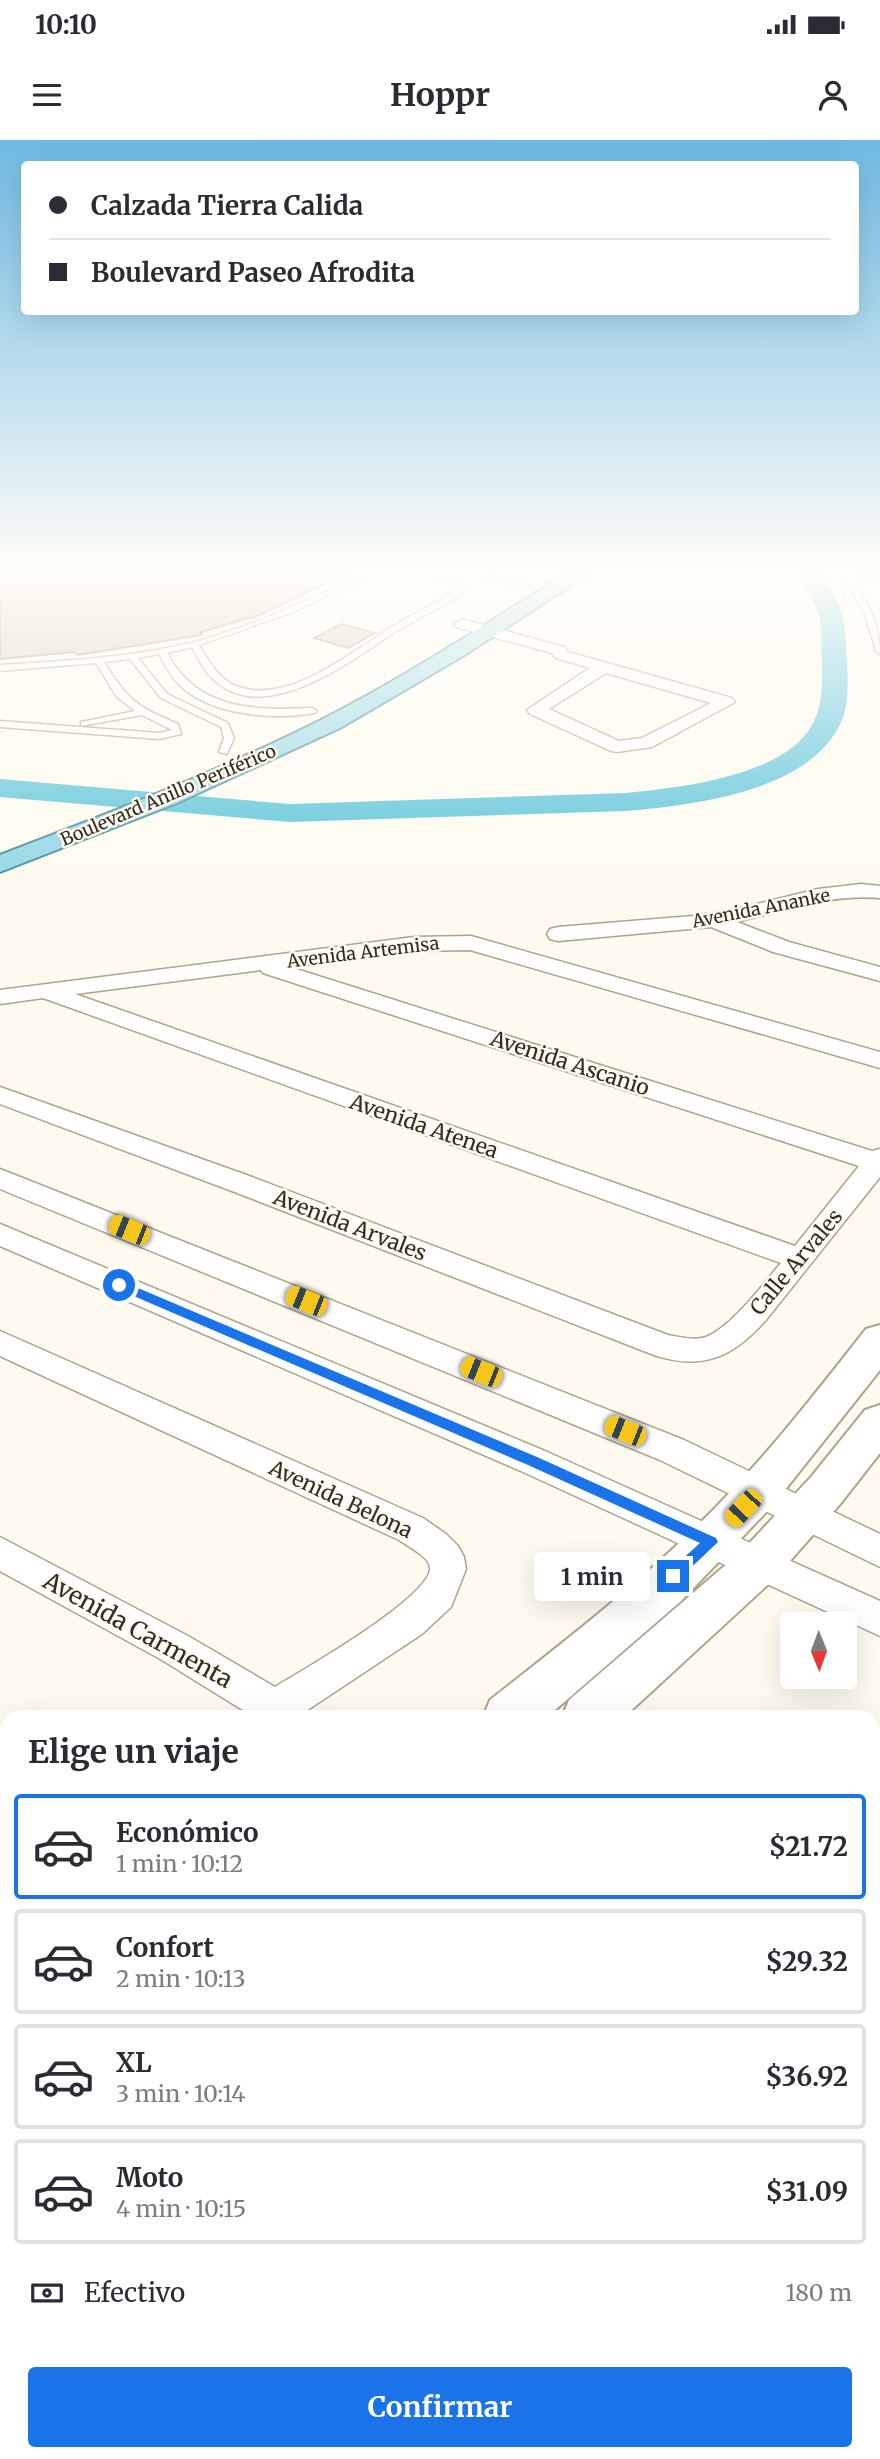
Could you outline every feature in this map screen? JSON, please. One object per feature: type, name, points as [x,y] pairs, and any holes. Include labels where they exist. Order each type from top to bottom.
[{"type":"main road","name":"Boulevard Anillo Periférico","points":[[0,841],[224,752],[379,677]]},
{"type":"main road","name":"Boulevard Anillo Periférico","points":[[0,864],[188,791],[342,717],[402,677]]},
{"type":"street","points":[[588,677],[536,710],[617,747],[646,743],[726,702],[642,677]]},
{"type":"street","name":"Avenida Ananke","points":[[558,934],[713,920],[834,893],[864,890],[880,892]]},
{"type":"street","points":[[713,920],[781,947],[880,974]]},
{"type":"street","name":"Avenida Artemisa","points":[[0,997],[414,944],[471,943],[880,1060]]},
{"type":"street","name":"Avenida Ascanio","points":[[263,965],[879,1160]]},
{"type":"street","name":"Avenida Atenea","points":[[46,992],[801,1259]]},
{"type":"street","name":"Avenida Arvales","points":[[0,1096],[242,1184],[665,1347],[700,1350]]},
{"type":"street","name":"Calle Arvales","points":[[700,1350],[716,1346],[746,1322],[801,1259],[879,1160]]},
{"type":"street","points":[[0,1178],[672,1450],[880,1551]]},
{"type":"street","points":[[0,1234],[533,1461],[880,1619]]},
{"type":"street","points":[[517,1710],[598,1644],[711,1542],[807,1437],[880,1340]]},
{"type":"street","name":"Avenida Belona","points":[[0,1343],[411,1529],[446,1557],[448,1569],[438,1595],[409,1622],[274,1710]]},
{"type":"street","points":[[595,1710],[759,1564],[805,1514],[880,1422]]},
{"type":"street","name":"Avenida Carmenta","points":[[0,1553],[175,1648],[265,1710]]},
{"type":"lane","points":[[0,724],[159,736],[178,732],[175,726],[143,712],[120,695],[109,677]]},
{"type":"lane","points":[[149,677],[164,696],[225,724],[230,739],[224,752]]},
{"type":"lane","points":[[176,677],[205,698],[246,711],[312,711]]},
{"type":"lane","points":[[218,677],[223,682],[255,695],[281,692],[311,677]]},
{"type":"lane","points":[[66,728],[143,712]]},
{"type":"waterway","points":[[0,788],[290,813],[626,802],[678,797],[760,776],[806,749],[828,722],[833,704],[835,677]]},
{"type":"route","points":[[119,1285],[533,1461],[711,1542],[673,1576]]}]
